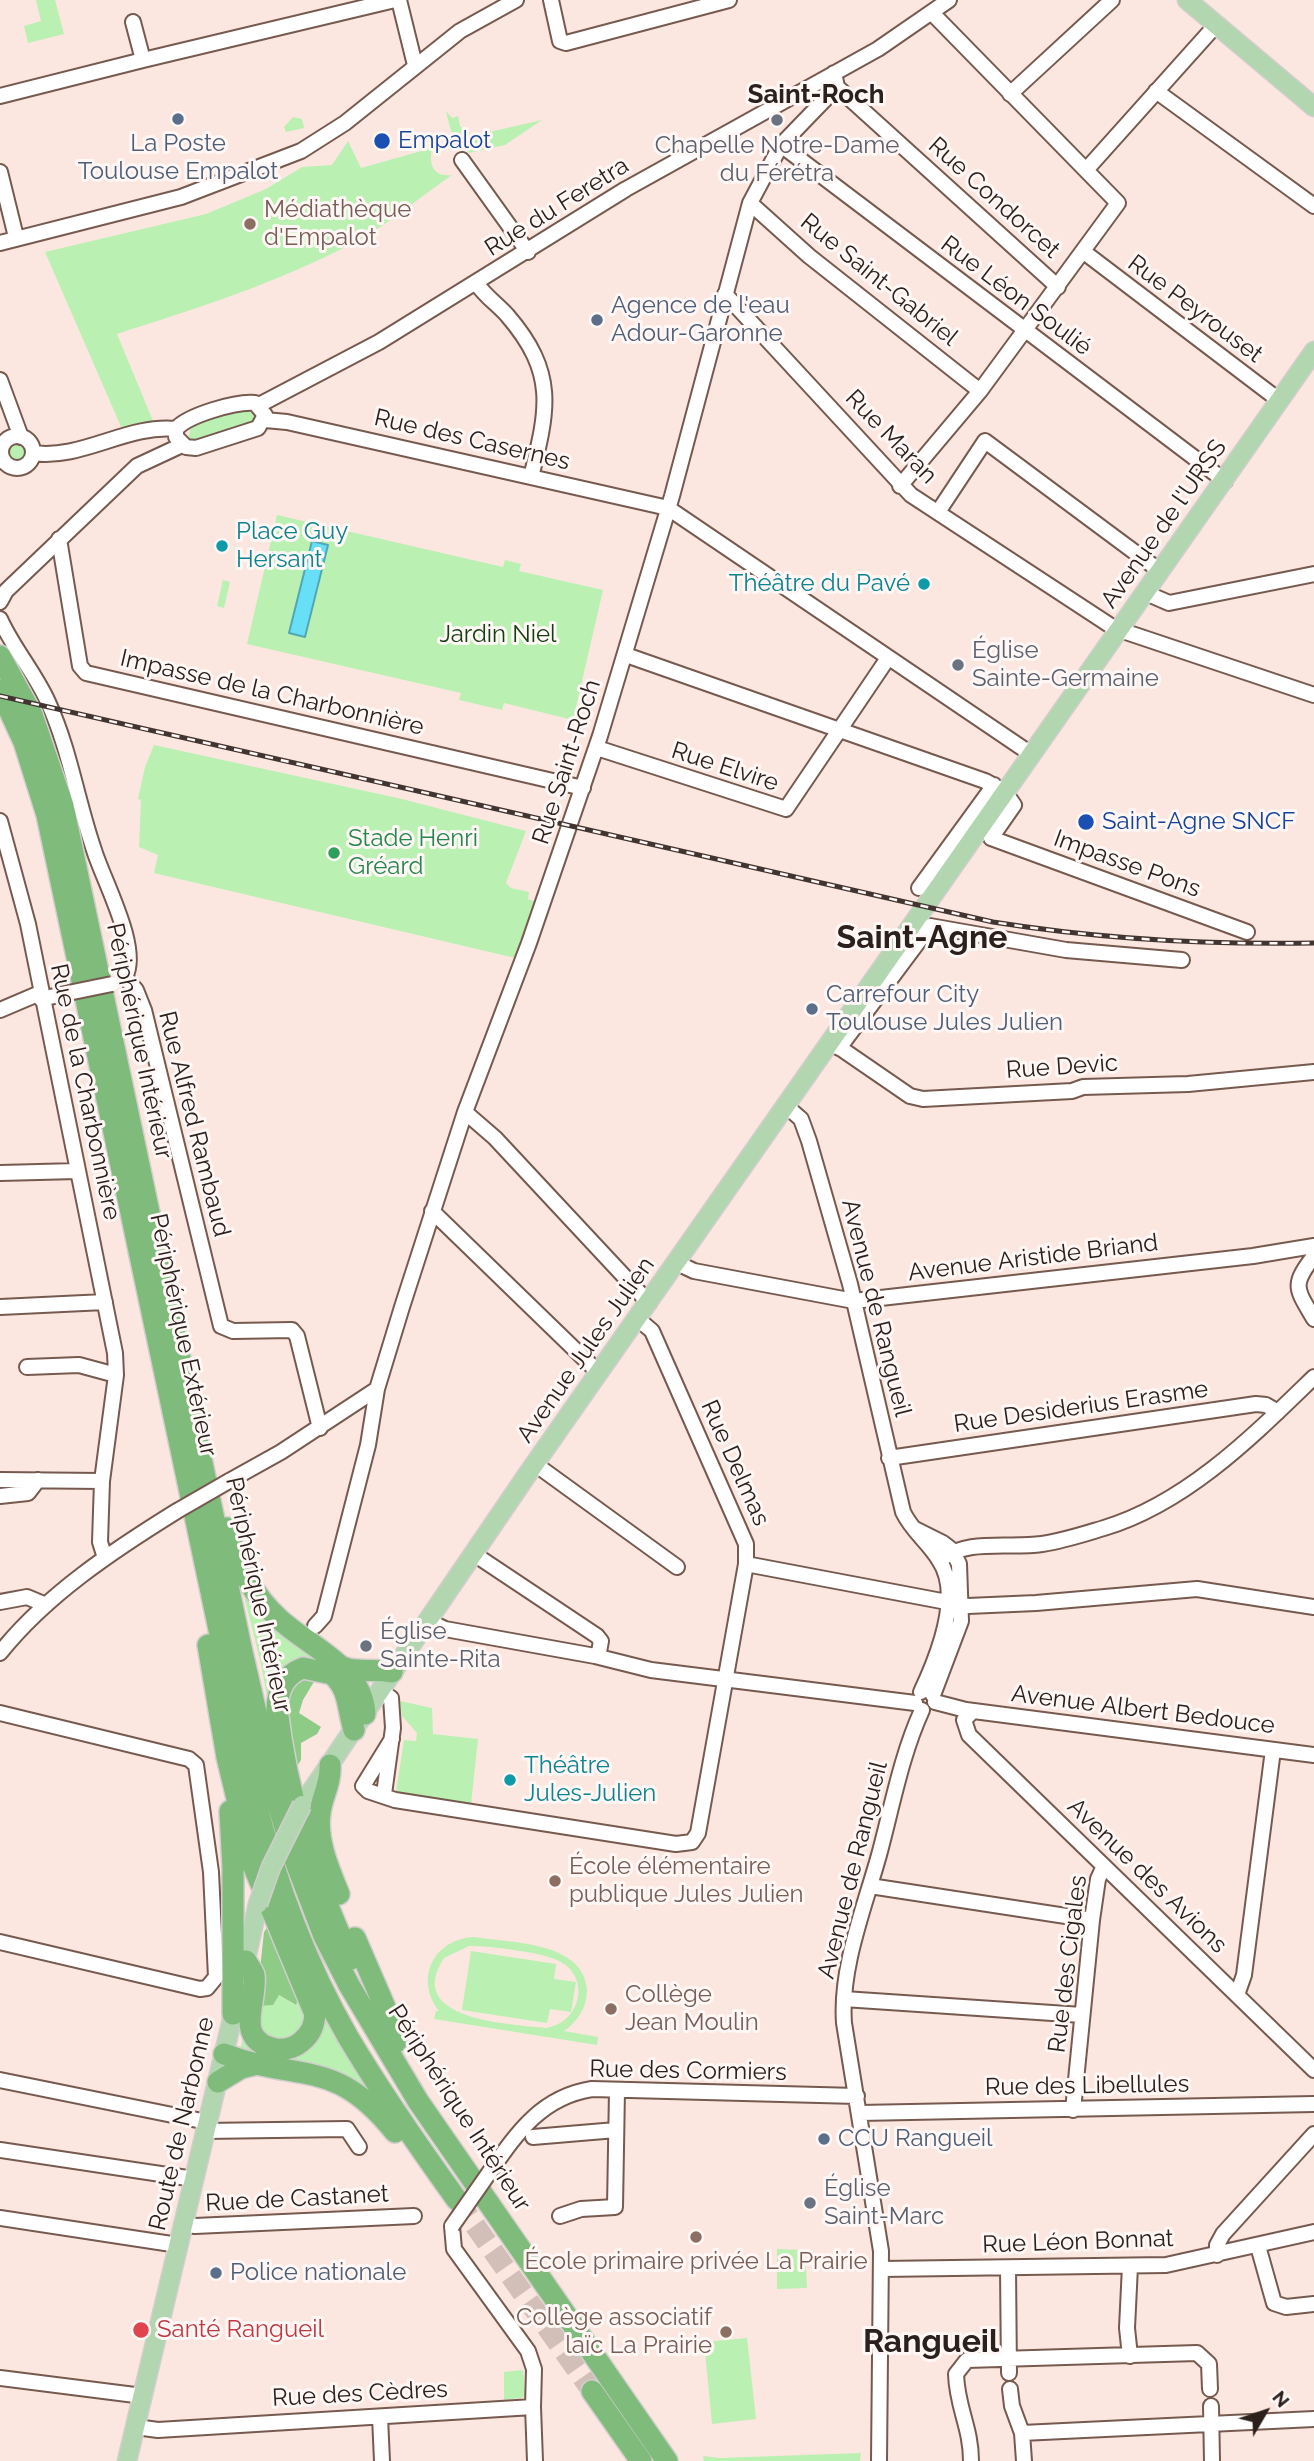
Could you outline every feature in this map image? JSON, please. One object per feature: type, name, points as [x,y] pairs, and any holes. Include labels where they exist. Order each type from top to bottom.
[{"type":"highway","name":"Périphérique Intérieur","points":[[0,656],[32,715],[63,806],[274,1790],[314,1912],[349,1985],[395,2064],[667,2461]]},
{"type":"highway","name":"Périphérique Extérieur","points":[[0,690],[24,742],[47,815],[256,1806],[271,1862],[296,1931],[360,2057],[457,2200],[448,2200],[377,2110],[354,2091],[325,2076],[264,2064]]},
{"type":"highway","points":[[203,1462],[216,1479],[230,1537],[254,1590],[276,1617],[338,1664],[359,1686],[360,1722]]},
{"type":"highway","points":[[198,1532],[194,1553],[227,1757],[253,1865],[315,2014],[313,2026],[298,2045],[281,2050],[270,2047],[255,2036],[248,2017],[254,1974],[246,1961]]},
{"type":"highway","points":[[338,1664],[357,1672],[375,1669],[392,1671]]},
{"type":"highway","points":[[360,1722],[348,1709],[348,1697],[332,1674],[303,1668],[287,1678],[278,1697],[280,1734],[312,1862],[347,1950],[396,2042],[548,2273],[547,2288]]},
{"type":"highway","points":[[227,1757],[233,1868],[233,2014]]},
{"type":"highway","points":[[330,1765],[331,1781],[319,1817],[322,1845],[361,1956],[397,2035],[396,2042]]},
{"type":"highway","points":[[224,2054],[264,2064]]},
{"type":"highway","points":[[218,2082],[241,2068],[264,2064]]},
{"type":"highway","points":[[592,2391],[641,2461]]},
{"type":"main road","points":[[1188,0],[1314,107]]},
{"type":"main road","name":"Avenue de l'URSS","points":[[911,924],[999,789],[1031,754],[1112,626],[1146,593],[1154,566],[1225,481],[1273,396],[1314,351]]},
{"type":"main road","name":"Avenue Jules Julien","points":[[302,1805],[535,1464],[786,1107],[835,1045],[911,924]]},
{"type":"main road","name":"Route de Narbonne","points":[[127,2461],[258,1904],[271,1867],[302,1805]]},
{"type":"street","points":[[0,96],[397,0],[415,65]]},
{"type":"street","points":[[0,243],[181,197],[301,151],[345,124],[415,65],[480,18],[516,0]]},
{"type":"street","points":[[551,0],[556,32],[560,41],[565,43],[729,0]]},
{"type":"street","name":"Rue du Feretra","points":[[259,405],[273,395],[339,365],[477,284],[677,159],[836,80],[949,0]]},
{"type":"street","points":[[1010,94],[1112,0]]},
{"type":"street","points":[[900,486],[981,391],[1118,203],[932,13]]},
{"type":"street","points":[[133,22],[143,60]]},
{"type":"street","points":[[1086,170],[1216,25]]},
{"type":"street","name":"Rue Saint-Roch","points":[[315,1626],[324,1616],[374,1415],[377,1389],[432,1211],[465,1112],[529,943],[597,748],[626,655],[750,203],[781,145],[836,80]]},
{"type":"street","name":"Rue Condorcet","points":[[836,80],[1058,287]]},
{"type":"street","points":[[1156,92],[1314,206]]},
{"type":"street","name":"Rue Léon Soulié","points":[[781,145],[1225,481]]},
{"type":"street","points":[[462,160],[528,252]]},
{"type":"street","points":[[0,172],[16,237]]},
{"type":"street","name":"Rue Saint-Gabriel","points":[[750,203],[809,256],[981,391]]},
{"type":"street","name":"Rue Peyrouset","points":[[1084,252],[1273,396]]},
{"type":"street","points":[[477,284],[519,330],[537,363],[543,381],[545,423],[531,477]]},
{"type":"street","name":"Rue Maran","points":[[724,294],[900,486],[938,512],[1112,626],[1314,695]]},
{"type":"street","points":[[0,380],[15,437]]},
{"type":"street","points":[[33,453],[65,454],[156,429],[176,429],[190,419],[238,404],[259,405],[265,415],[265,420],[258,428],[196,448],[183,445],[176,438],[176,429]]},
{"type":"street","points":[[0,407],[15,437],[30,443],[33,453]]},
{"type":"street","name":"Rue des Casernes","points":[[265,420],[287,422],[668,508]]},
{"type":"street","points":[[15,437],[1,447],[3,467],[23,467],[33,453]]},
{"type":"street","points":[[938,512],[985,441],[1154,566]]},
{"type":"street","points":[[0,602],[6,591],[137,466],[183,445]]},
{"type":"street","points":[[668,508],[1031,754]]},
{"type":"street","name":"Impasse de la Charbonnière","points":[[59,539],[80,666],[86,673],[583,788]]},
{"type":"street","points":[[1146,593],[1169,603],[1314,574]]},
{"type":"street","points":[[0,619],[40,684],[68,754],[94,851],[120,914],[129,962],[125,977],[112,984],[41,996],[0,1010]]},
{"type":"street","points":[[626,655],[841,730],[999,789]]},
{"type":"street","name":"Rue Elvire","points":[[597,748],[786,809],[888,658]]},
{"type":"street","name":"Impasse Pons","points":[[999,789],[1014,805],[991,838],[1247,932]]},
{"type":"street","name":"Avenue de l'URSS","points":[[919,888],[999,789]]},
{"type":"street","name":"Rue de la Charbonnière","points":[[1,828],[22,900],[115,1353],[116,1375],[102,1480],[100,1542],[105,1558]]},
{"type":"street","name":"Avenue Jules Julien","points":[[835,1045],[926,928],[936,926],[1054,949],[1182,960]]},
{"type":"street","name":"Rue Alfred Rambaud","points":[[125,977],[136,990],[144,1010],[221,1326],[233,1331],[281,1328],[292,1330],[297,1336],[320,1428]]},
{"type":"street","name":"Rue Devic","points":[[835,1045],[910,1096],[923,1099],[1176,1082],[1188,1084],[1314,1072]]},
{"type":"street","name":"Avenue de Rangueil","points":[[786,1107],[797,1115],[805,1127],[854,1301],[903,1512],[911,1526],[940,1560],[955,1604]]},
{"type":"street","points":[[465,1112],[495,1138],[649,1303]]},
{"type":"street","points":[[0,1174],[76,1171]]},
{"type":"street","points":[[432,1211],[599,1373]]},
{"type":"street","name":"Avenue Aristide Briand","points":[[677,1263],[694,1271],[854,1301],[1253,1256],[1314,1246]]},
{"type":"street","points":[[1314,1256],[1297,1278],[1297,1289],[1314,1319]]},
{"type":"street","points":[[0,1307],[105,1302]]},
{"type":"street","name":"Rue Delmas","points":[[384,1794],[396,1800],[434,1807],[686,1844],[698,1833],[746,1564],[746,1544],[652,1331],[638,1319]]},
{"type":"street","points":[[27,1367],[79,1365],[116,1375]]},
{"type":"street","points":[[911,1526],[952,1550],[1043,1544],[1110,1526],[1158,1503],[1212,1468],[1278,1412],[1314,1377]]},
{"type":"street","points":[[0,1653],[46,1605],[105,1558],[177,1511],[320,1428],[377,1389]]},
{"type":"street","name":"Rue Desiderius Erasme","points":[[889,1458],[1256,1404],[1266,1405],[1278,1412]]},
{"type":"street","points":[[355,1405],[362,1405],[374,1415]]},
{"type":"street","points":[[535,1464],[677,1567]]},
{"type":"street","points":[[0,1480],[102,1480]]},
{"type":"street","points":[[0,1496],[28,1493],[38,1480]]},
{"type":"street","points":[[940,1560],[952,1550]]},
{"type":"street","name":"Avenue de Rangueil","points":[[878,2461],[882,2269],[876,2208],[845,2024],[844,1999],[850,1964],[909,1742],[926,1702],[940,1638],[955,1604],[959,1564],[952,1550]]},
{"type":"street","points":[[474,1554],[597,1636],[601,1641],[595,1656]]},
{"type":"street","points":[[746,1564],[955,1604],[1036,1603],[1197,1589],[1314,1607]]},
{"type":"street","points":[[6,1601],[27,1597],[46,1605]]},
{"type":"street","points":[[6,1601],[21,1602],[34,1616]]},
{"type":"street","name":"Avenue Albert Bedouce","points":[[428,1621],[445,1629],[595,1656],[645,1669],[926,1702],[970,1711],[1314,1755]]},
{"type":"street","points":[[381,1691],[391,1698],[392,1739],[384,1794],[368,1791],[363,1786],[392,1739]]},
{"type":"street","name":"Avenue des Avions","points":[[970,1711],[964,1720],[969,1735],[1314,2070]]},
{"type":"street","points":[[0,1713],[189,1759],[196,1765],[211,1872],[216,1968],[213,1984],[200,1989],[0,1941]]},
{"type":"street","points":[[1237,1995],[1244,1975],[1273,1750]]},
{"type":"street","name":"Rue des Cigales","points":[[1073,2110],[1092,1920],[1098,1878],[1104,1866]]},
{"type":"street","points":[[870,1886],[1092,1920]]},
{"type":"street","points":[[844,1999],[1082,2015]]},
{"type":"street","points":[[0,2080],[206,2126],[347,2129],[359,2147]]},
{"type":"street","points":[[560,2216],[581,2210],[615,2207],[617,2090]]},
{"type":"street","name":"Rue des Cormiers","points":[[533,2407],[534,2369],[528,2351],[454,2249],[452,2226],[530,2119],[547,2105],[578,2092],[617,2090],[857,2096]]},
{"type":"street","name":"Rue des Libellules","points":[[860,2113],[1314,2104]]},
{"type":"street","points":[[533,2137],[616,2130]]},
{"type":"street","points":[[1223,2254],[1223,2234],[1314,2134]]},
{"type":"street","points":[[0,2150],[194,2179]]},
{"type":"street","name":"Rue de Castanet","points":[[183,2224],[195,2227],[414,2216]]},
{"type":"street","points":[[0,2218],[178,2245]]},
{"type":"street","name":"Rue Léon Bonnat","points":[[882,2269],[1178,2264],[1314,2232]]},
{"type":"street","points":[[1258,2246],[1274,2303],[1286,2306],[1314,2304]]},
{"type":"street","points":[[1130,2266],[1130,2313],[1127,2328],[1130,2356]]},
{"type":"street","points":[[1008,2267],[1008,2366]]},
{"type":"street","points":[[971,2461],[971,2437],[957,2401],[956,2374],[967,2360],[1008,2366],[1197,2353],[1209,2364],[1210,2389]]},
{"type":"street","points":[[0,2378],[143,2396]]},
{"type":"street","points":[[1010,2389],[1012,2406],[1022,2432],[1024,2461]]},
{"type":"street","points":[[1211,2406],[1212,2461]]},
{"type":"street","points":[[533,2407],[536,2461]]},
{"type":"street","name":"Rue des Cèdres","points":[[136,2427],[158,2430],[533,2407]]},
{"type":"street","points":[[380,2417],[382,2461]]},
{"type":"street","points":[[1022,2432],[1314,2418]]},
{"type":"green space","points":[[36,0],[55,0],[64,34],[28,43],[24,26],[41,21]]},
{"type":"green space","points":[[446,111],[452,118],[458,116],[460,126],[472,136],[542,120],[505,145],[469,153],[451,131]]},
{"type":"green space","points":[[293,117],[302,119],[304,128],[286,132],[284,127]]},
{"type":"green space","points":[[348,141],[361,168],[432,148],[433,168],[440,174],[452,175],[380,227],[298,270],[117,334],[153,421],[122,429],[45,252],[206,214],[266,189],[302,167],[332,165]]},
{"type":"green space","points":[[239,407],[258,411],[256,424],[195,442],[189,437],[191,426],[196,421]]},
{"type":"green space","points":[[17,443],[23,446],[26,452],[23,458],[17,461],[11,458],[8,452],[11,446]]},
{"type":"green space","name":"Jardin Niel","points":[[277,515],[503,567],[505,560],[521,564],[519,571],[603,590],[573,720],[504,703],[502,710],[459,700],[461,693],[247,644]]},
{"type":"green space","points":[[223,580],[230,582],[224,608],[217,606]]},
{"type":"green space","name":"Stade Henri Gréard","points":[[154,745],[402,799],[526,831],[506,883],[511,888],[529,892],[528,899],[536,902],[515,958],[154,873],[158,855],[139,847],[141,800],[138,799],[145,767]]},
{"type":"green space","points":[[240,1580],[322,1660],[272,1723],[261,1664]]},
{"type":"green space","points":[[299,1676],[315,1680],[299,1713],[321,1727],[317,1734],[301,1743],[301,1760],[296,1768],[285,1701]]},
{"type":"green space","points":[[400,1701],[432,1708],[433,1734],[478,1739],[471,1804],[396,1792],[404,1740],[416,1741],[417,1733],[402,1716]]},
{"type":"green space","points":[[269,1925],[299,1996],[296,2005],[279,1995],[273,2005],[256,2006],[264,1932]]},
{"type":"green space","points":[[474,1937],[525,1943],[559,1953],[573,1962],[583,1974],[587,1997],[580,2014],[564,2031],[598,2037],[597,2045],[434,2019],[436,2011],[439,2011],[428,1986],[432,1962],[448,1945],[460,1939]],"holes":[[[469,1946],[528,1952],[559,1961],[576,1978],[578,1999],[574,2009],[567,2018],[546,2028],[487,2020],[466,2015],[448,2006],[437,1995],[435,1979],[444,1958]]]},
{"type":"green space","points":[[471,1951],[556,1964],[554,1979],[576,1982],[571,2012],[550,2009],[547,2023],[462,2010]]},
{"type":"green space","points":[[279,1995],[295,2005],[299,1996],[303,2010],[301,2026],[287,2041],[262,2034],[256,2006]]},
{"type":"green space","points":[[318,2005],[379,2102],[240,2052],[243,2037],[283,2054]]},
{"type":"green space","points":[[777,2249],[805,2250],[807,2288],[777,2289]]},
{"type":"green space","points":[[747,2338],[756,2419],[712,2424],[704,2342]]},
{"type":"green space","points":[[523,2370],[526,2397],[504,2400],[504,2372]]},
{"type":"green space","points":[[861,2453],[860,2461],[704,2461],[703,2456],[720,2458]]},
{"type":"water","points":[[312,541],[328,545],[305,637],[289,633]]},
{"type":"tunnel","points":[[457,2200],[592,2391]]},
{"type":"railway","points":[[0,696],[993,922],[1153,940],[1314,943]]},
{"type":"place","name":"La Poste Toulouse Empalot","points":[[178,119]]},
{"type":"place","name":"Chapelle Notre-Dame du Férétra","points":[[777,120]]},
{"type":"place","name":"Empalot","points":[[382,141]]},
{"type":"place","name":"Médiathèque d'Empalot","points":[[250,224]]},
{"type":"place","name":"Agence de l'eau Adour-Garonne","points":[[597,320]]},
{"type":"place","name":"Place Guy Hersant","points":[[222,546]]},
{"type":"place","name":"Théâtre du Pavé","points":[[924,584]]},
{"type":"place","name":"Église Sainte-Germaine","points":[[958,665]]},
{"type":"place","name":"Saint-Agne SNCF","points":[[1086,822]]},
{"type":"place","name":"Stade Henri Gréard","points":[[334,853]]},
{"type":"place","name":"Carrefour City Toulouse Jules Julien","points":[[812,1009]]},
{"type":"place","name":"Église Sainte-Rita","points":[[366,1646]]},
{"type":"place","name":"Théâtre Jules-Julien","points":[[510,1780]]},
{"type":"place","name":"École élémentaire publique Jules Julien","points":[[555,1881]]},
{"type":"place","name":"Collège Jean Moulin","points":[[611,2009]]},
{"type":"place","name":"CCU Rangueil","points":[[824,2139]]},
{"type":"place","name":"Église Saint-Marc","points":[[810,2203]]},
{"type":"place","name":"École primaire privée La Prairie","points":[[696,2237]]},
{"type":"place","name":"Police nationale","points":[[216,2273]]},
{"type":"place","name":"Santé Rangueil","points":[[141,2330]]},
{"type":"place","name":"Collège associatif laïc La Prairie","points":[[726,2332]]},
{"type":"district","name":"Saint-Roch","points":[[816,95]]},
{"type":"district","name":"Saint-Agne","points":[[922,938]]},
{"type":"district","name":"Rangueil","points":[[931,2342]]}]
